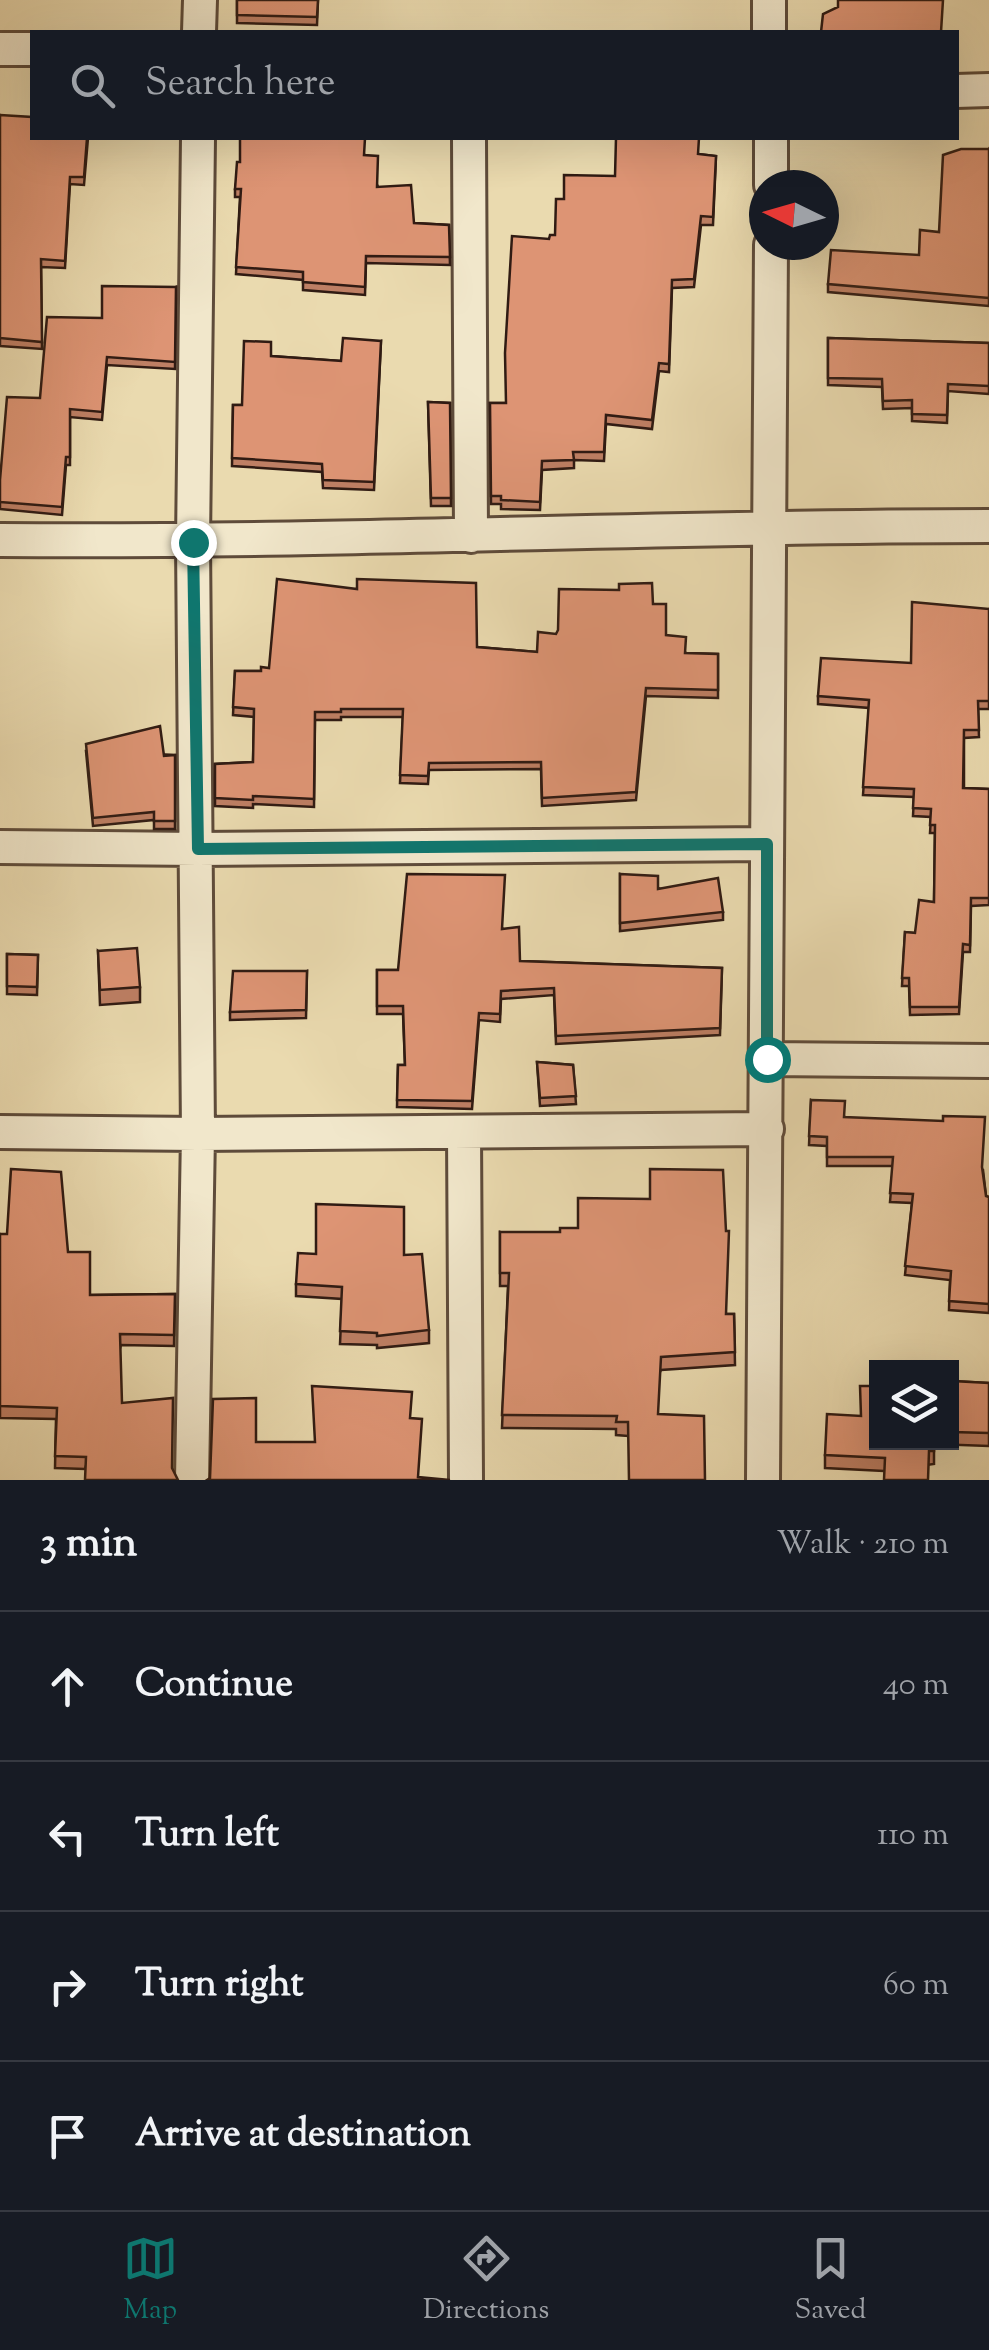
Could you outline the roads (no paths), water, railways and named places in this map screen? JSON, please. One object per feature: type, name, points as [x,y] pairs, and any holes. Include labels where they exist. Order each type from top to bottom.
[{"type":"street","points":[[199,30],[200,0]]},
{"type":"street","points":[[769,30],[770,0]]},
{"type":"street","points":[[0,49],[30,49]]},
{"type":"street","points":[[959,91],[989,90]]},
{"type":"street","points":[[192,1480],[198,1134],[193,542],[198,140]]},
{"type":"street","points":[[469,140],[471,536]]},
{"type":"street","points":[[771,140],[772,170]]},
{"type":"street","points":[[764,1480],[772,260]]},
{"type":"street","points":[[0,540],[193,542],[772,526],[989,526]]},
{"type":"street","points":[[0,847],[767,844]]},
{"type":"street","points":[[767,1059],[989,1062]]},
{"type":"street","points":[[0,1132],[766,1129]]},
{"type":"street","points":[[464,1132],[466,1480]]}]
